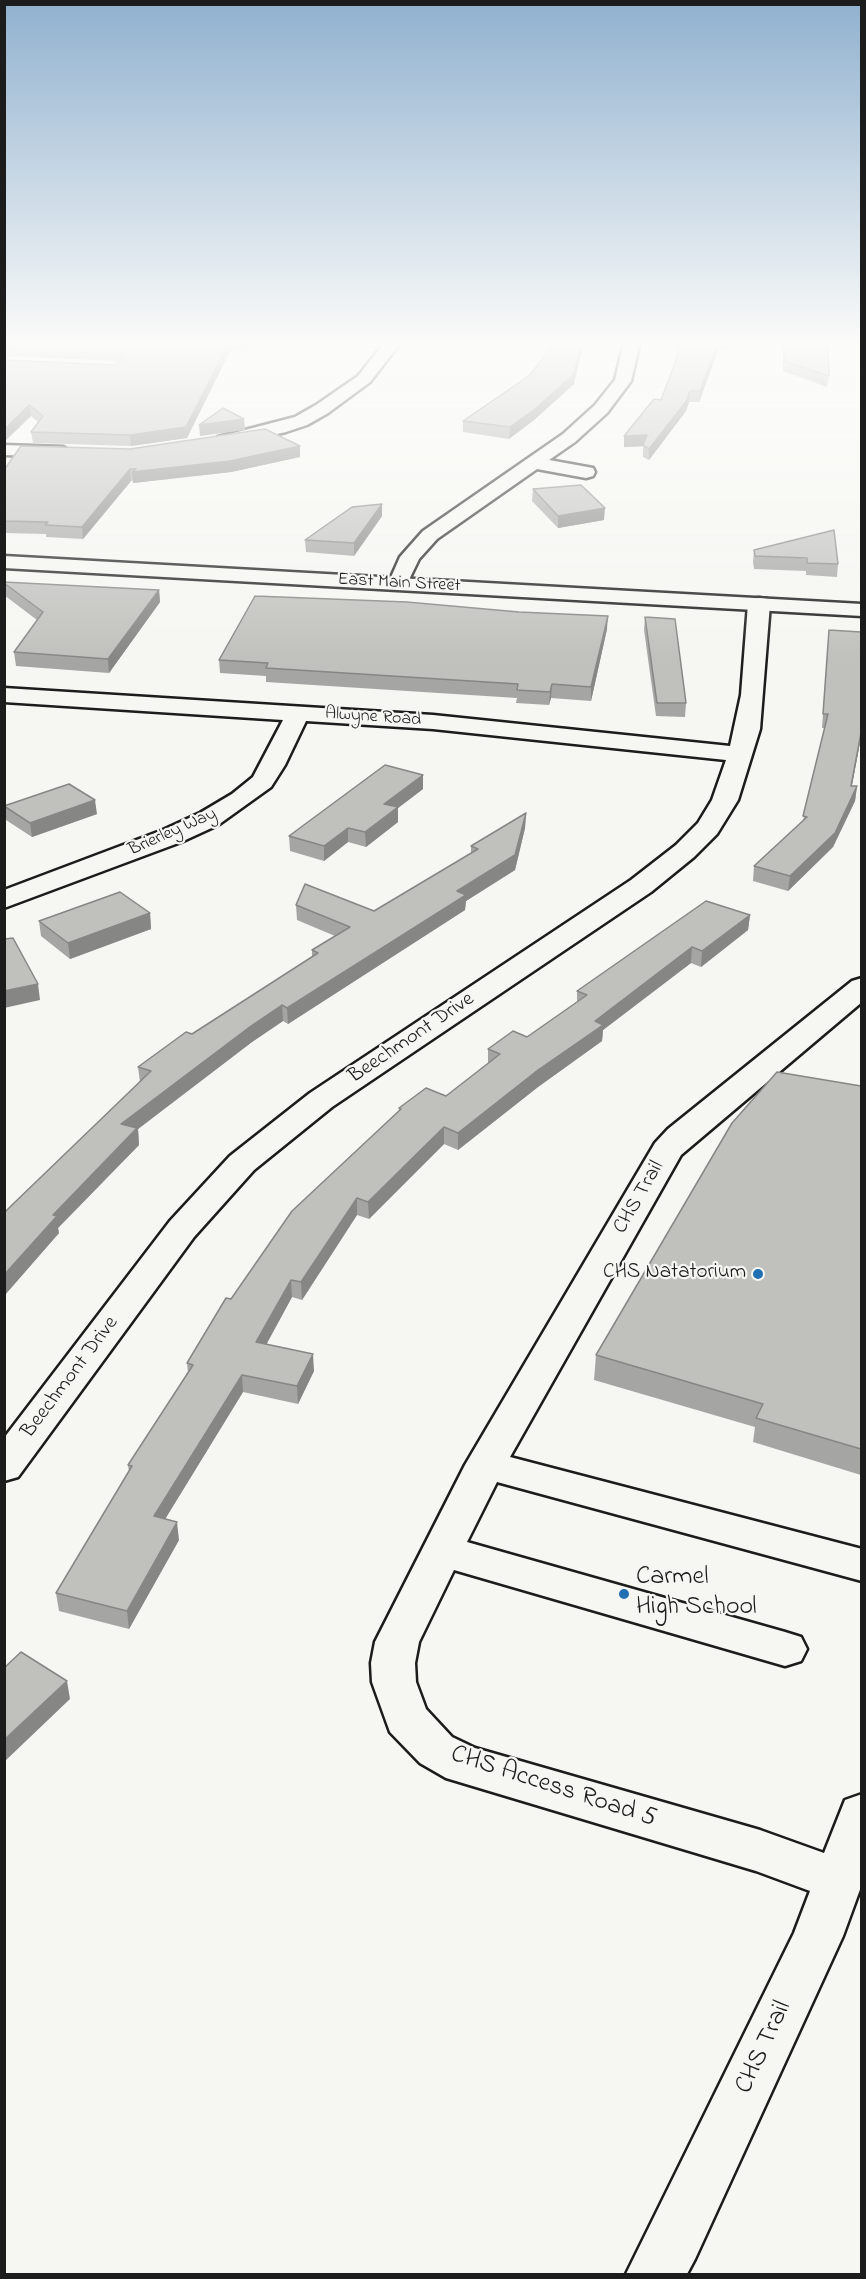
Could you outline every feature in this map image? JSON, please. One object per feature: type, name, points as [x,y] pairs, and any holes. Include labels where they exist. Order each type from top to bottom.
[{"type":"street","points":[[398,584],[410,557],[430,535],[555,448]]},
{"type":"street","points":[[4,450],[85,453]]},
{"type":"street","points":[[534,463],[586,472]]},
{"type":"street","name":"East Main Street","points":[[4,562],[861,610]]},
{"type":"street","name":"East Main Street","points":[[794,606],[861,599]]},
{"type":"street","name":"Beechmont Drive","points":[[4,1467],[182,1229],[242,1163],[321,1100],[641,886],[685,851],[708,828],[724,800],[741,754],[753,696],[759,603]]},
{"type":"street","name":"Alwyne Road","points":[[4,695],[511,729],[741,754]]},
{"type":"street","name":"Brierley Way","points":[[4,900],[172,836],[209,819],[241,800],[262,782],[273,765],[298,713]]},
{"type":"street","name":"CHS Trail","points":[[485,1465],[673,1142],[861,987]]},
{"type":"street","points":[[485,1465],[861,1565]]},
{"type":"street","name":"CHS Access Road 5","points":[[485,1465],[397,1642],[393,1663],[394,1683],[406,1719],[436,1750],[462,1764],[749,1847],[853,1844]]},
{"type":"street","points":[[442,1551],[785,1649]]},
{"type":"street","name":"CHS Trail","points":[[655,2274],[675,2239],[818,1936],[853,1844]]},
{"type":"building","points":[[19,448],[289,448],[230,461],[132,472],[136,469],[130,469],[82,527],[45,525],[48,522],[4,521],[4,470]]},
{"type":"building","points":[[581,485],[605,508],[558,516],[533,489]]},
{"type":"building","points":[[382,504],[354,543],[305,540],[352,507]]},
{"type":"building","points":[[834,530],[838,564],[807,563],[807,558],[755,556],[754,550]]},
{"type":"building","points":[[4,582],[159,590],[108,659],[14,652],[43,612]]},
{"type":"building","points":[[255,596],[407,602],[519,612],[608,616],[591,687],[552,684],[550,692],[517,690],[518,684],[266,668],[268,663],[219,660]]},
{"type":"building","points":[[645,617],[675,619],[686,703],[657,703]]},
{"type":"building","points":[[829,630],[861,632],[861,733],[851,786],[857,786],[835,833],[790,876],[754,866],[807,817],[803,816],[828,714],[823,714]]},
{"type":"building","points":[[385,765],[423,775],[384,804],[398,807],[365,832],[348,828],[324,846],[289,836]]},
{"type":"building","points":[[69,784],[95,800],[30,823],[4,806]]},
{"type":"building","points":[[526,813],[515,855],[457,891],[466,895],[287,1008],[282,1005],[121,1124],[137,1128],[53,1215],[57,1216],[4,1275],[4,1213],[151,1071],[138,1067],[186,1032],[192,1034],[318,953],[312,950],[350,927],[296,905],[305,884],[374,911],[478,849],[471,846]]},
{"type":"building","points":[[120,892],[150,913],[68,943],[39,921]]},
{"type":"building","points":[[706,901],[750,915],[702,951],[692,947],[595,1021],[603,1025],[538,1070],[458,1133],[444,1127],[368,1202],[357,1198],[301,1282],[291,1280],[256,1342],[313,1354],[297,1386],[242,1375],[154,1516],[177,1522],[127,1611],[56,1593],[132,1466],[128,1465],[193,1365],[187,1363],[226,1298],[231,1299],[292,1211],[401,1109],[399,1108],[426,1088],[446,1096],[500,1054],[488,1049],[513,1031],[527,1037],[587,995],[577,991]]},
{"type":"building","points":[[13,938],[38,984],[4,991],[4,939]]},
{"type":"building","name":"CHS Natatorium","points":[[777,1072],[861,1086],[861,1449],[756,1418],[763,1404],[596,1355],[732,1123]]},
{"type":"building","points":[[21,1652],[67,1681],[4,1740],[4,1668]]},
{"type":"place","name":"CHS Natatorium","points":[[758,1274]]},
{"type":"place","name":"Carmel High School","points":[[624,1594]]}]
